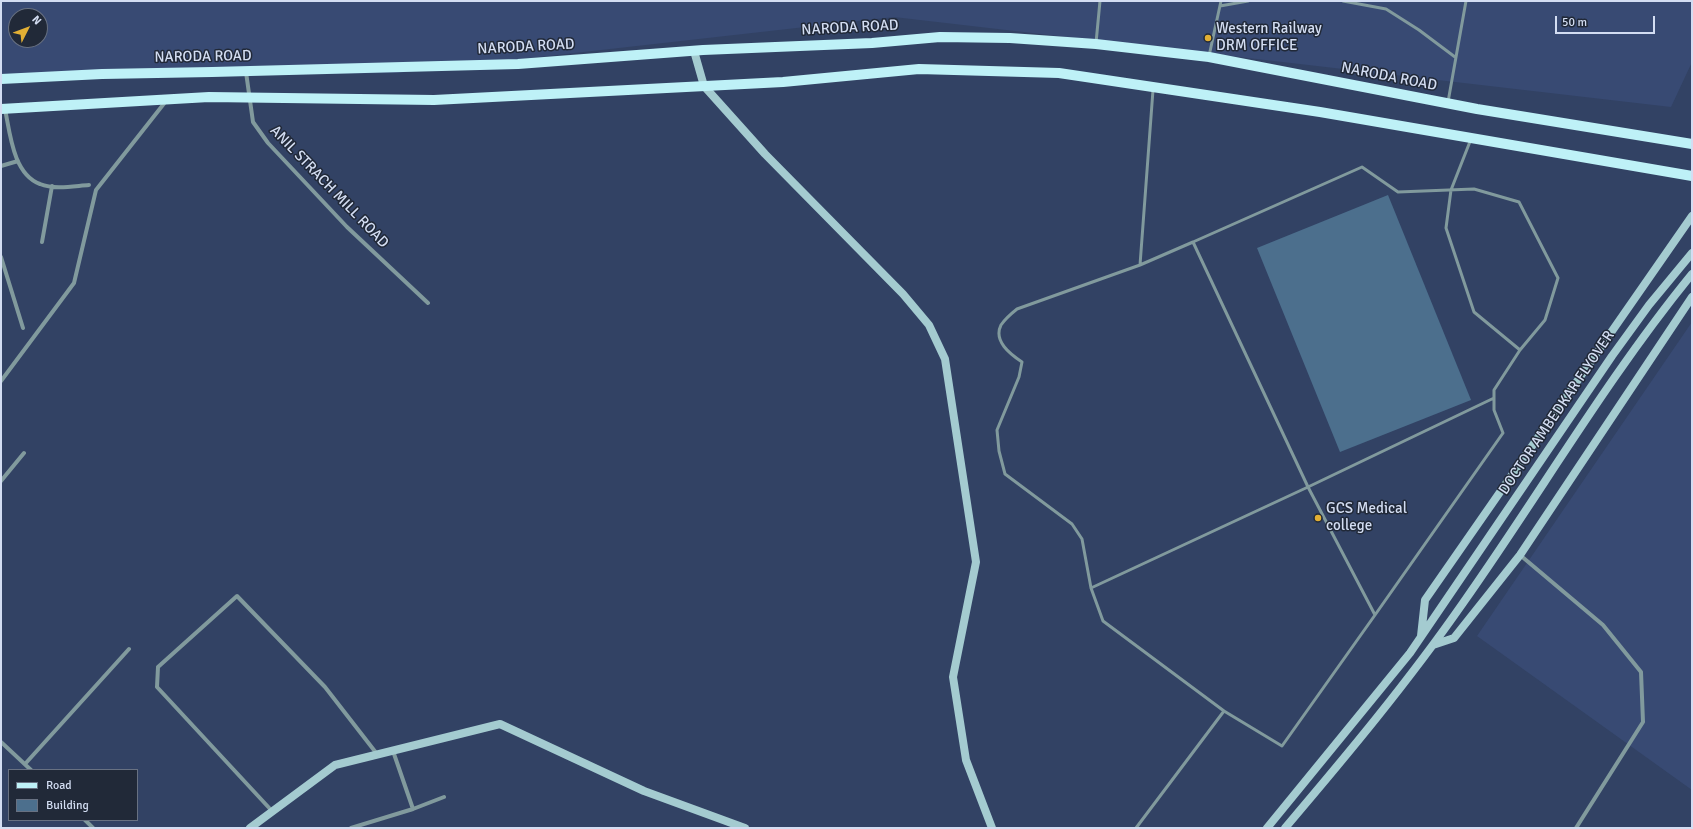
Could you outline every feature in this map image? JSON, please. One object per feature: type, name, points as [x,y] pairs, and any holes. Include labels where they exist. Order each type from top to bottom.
[{"type":"main road","name":"NARODA ROAD","points":[[1,79],[102,74],[518,64],[694,51],[872,43],[940,37],[1010,38],[1096,44],[1209,57],[1448,103],[1692,144]]},
{"type":"main road","points":[[3,109],[167,100],[248,98],[434,100],[783,82],[919,69],[1058,73],[1154,86],[1320,112],[1692,176]]},
{"type":"street","points":[[694,51],[704,86],[765,154],[903,294],[929,325],[945,359],[976,562],[953,677],[966,760],[992,828]]},
{"type":"street","name":"ANIL STRACH MILL ROAD","points":[[246,71],[248,98],[253,122],[280,157],[347,227],[428,303]]},
{"type":"street","points":[[1,381],[74,283],[96,190],[167,100]]},
{"type":"street","points":[[3,109],[14,155],[27,175],[40,184],[52,186],[89,185]]},
{"type":"street","points":[[1,166],[18,161]]},
{"type":"street","points":[[42,242],[52,186]]},
{"type":"street","points":[[1421,637],[1425,600],[1692,216]]},
{"type":"street","name":"DOCTOR AMBEDKAR FLYOVER","points":[[1267,828],[1421,637],[1612,356],[1649,305],[1692,253]]},
{"type":"street","points":[[1,257],[23,328]]},
{"type":"street","name":"DOCTOR AMBEDKAR FLYOVER","points":[[1285,828],[1362,736],[1463,603],[1625,361],[1692,274]]},
{"type":"street","points":[[1432,645],[1454,638],[1520,555],[1692,297]]},
{"type":"street","points":[[1,481],[24,453]]},
{"type":"street","points":[[1520,555],[1603,625],[1641,672],[1643,722],[1576,828]]},
{"type":"street","points":[[272,811],[157,687],[158,667],[237,596],[325,687],[377,754]]},
{"type":"street","points":[[24,764],[129,649]]},
{"type":"street","points":[[250,828],[335,765],[500,724],[644,791],[745,828]]},
{"type":"street","points":[[1,742],[30,769]]},
{"type":"street","points":[[393,750],[413,809]]},
{"type":"street","points":[[351,828],[413,809],[444,797]]},
{"type":"street","points":[[86,821],[94,828]]},
{"type":"lane","points":[[1096,44],[1100,1]]},
{"type":"lane","points":[[1209,57],[1221,1]]},
{"type":"lane","points":[[1220,6],[1248,1]]},
{"type":"lane","points":[[1343,1],[1386,9],[1419,30],[1455,57]]},
{"type":"lane","points":[[1448,103],[1466,1]]},
{"type":"lane","points":[[1140,265],[1154,86]]},
{"type":"lane","points":[[1472,138],[1451,190],[1446,228],[1474,312],[1520,350]]},
{"type":"lane","points":[[1362,167],[1398,192],[1474,189],[1519,202],[1558,278],[1545,320],[1520,350],[1494,390],[1494,410],[1503,433],[1282,746],[1224,711],[1103,621],[1091,588],[1082,539],[1072,524],[1004,474],[999,451],[997,430],[1019,377],[1022,362],[1010,354],[1003,346],[998,334],[1002,324],[1017,309],[1140,265],[1193,242],[1362,167]]},
{"type":"lane","points":[[1193,242],[1308,487],[1375,615]]},
{"type":"lane","points":[[1091,588],[1494,398]]},
{"type":"lane","points":[[1136,828],[1224,711]]},
{"type":"shaded area","points":[[1,1],[1692,1],[1692,62],[1671,107],[894,17],[397,73],[1,78]]},
{"type":"shaded area","points":[[1692,322],[1692,790],[1477,636]]},
{"type":"building","points":[[1388,195],[1471,400],[1340,452],[1257,248]]},
{"type":"place","name":"Western Railway DRM OFFICE","points":[[1208,38]]},
{"type":"place","name":"GCS Medical college","points":[[1318,518]]}]
